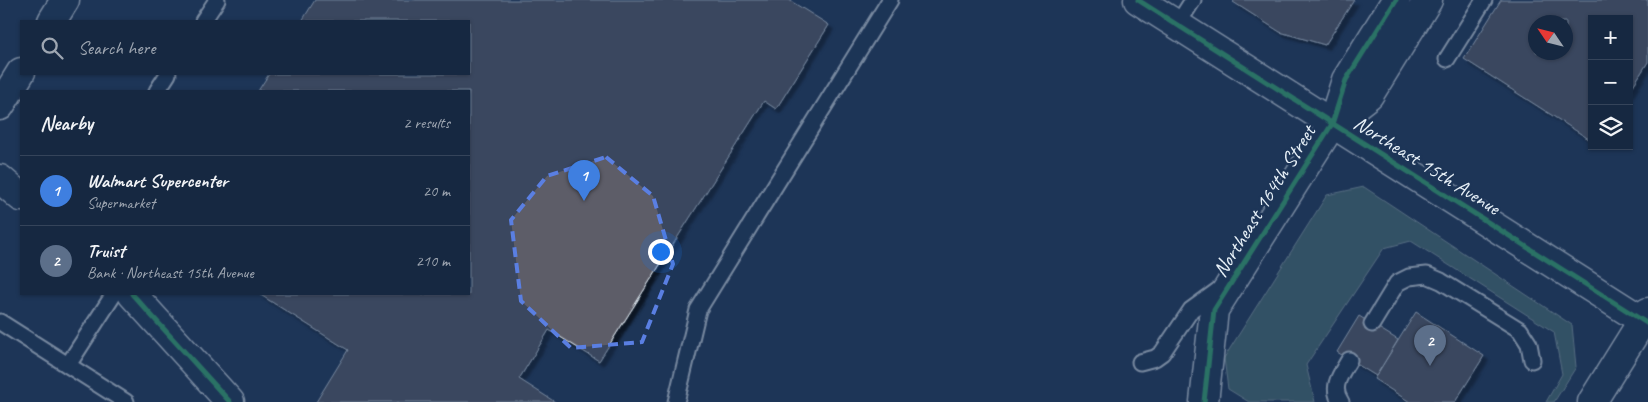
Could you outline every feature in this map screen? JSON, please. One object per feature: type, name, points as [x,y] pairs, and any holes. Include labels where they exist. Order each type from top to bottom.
[{"type":"street","points":[[53,20],[65,0]]},
{"type":"street","name":"Northeast 15th Avenue","points":[[1138,0],[1332,124],[1646,319]]},
{"type":"street","name":"Northeast 164th Street","points":[[1204,402],[1214,310],[1332,124],[1346,80],[1396,0]]},
{"type":"street","name":"Northeast 164th Street","points":[[1332,124],[1369,94],[1428,0]]},
{"type":"street","points":[[0,106],[20,74]]},
{"type":"street","points":[[0,179],[20,196]]},
{"type":"street","points":[[133,295],[230,402]]},
{"type":"street","points":[[1592,402],[1646,319]]},
{"type":"lane","points":[[204,20],[217,0]]},
{"type":"lane","points":[[676,402],[698,310],[890,0]]},
{"type":"lane","points":[[1177,25],[1193,0]]},
{"type":"lane","points":[[1447,59],[1484,0]]},
{"type":"lane","points":[[158,90],[167,75]]},
{"type":"lane","points":[[1372,324],[1398,283],[1408,277],[1427,275],[1441,281],[1520,330],[1529,344],[1532,360]]},
{"type":"lane","points":[[1140,362],[1155,358],[1162,352],[1191,310],[1233,280]]},
{"type":"lane","points":[[68,365],[113,295]]},
{"type":"lane","points":[[0,322],[126,402]]},
{"type":"lane","points":[[1342,402],[1337,397],[1336,382],[1349,360]]},
{"type":"highlighted area","points":[[606,157],[653,196],[673,264],[642,342],[571,348],[521,301],[511,220],[547,176]]},
{"type":"green space","points":[[1364,187],[1572,325],[1576,367],[1554,402],[1546,402],[1562,374],[1554,332],[1411,241],[1384,248],[1306,365],[1315,402],[1249,402],[1228,389],[1224,358],[1327,195]]},
{"type":"building","points":[[315,0],[789,0],[829,25],[776,109],[764,101],[599,361],[549,330],[519,379],[555,402],[316,402],[348,350],[261,295],[470,295],[470,90],[259,90],[268,75],[470,75],[470,20],[303,20]]},
{"type":"building","points":[[1235,0],[1354,0],[1325,45],[1280,32],[1233,2]]},
{"type":"building","points":[[1501,0],[1648,0],[1648,62],[1633,86],[1633,15],[1588,15],[1588,138],[1464,59]]},
{"type":"building","points":[[1416,312],[1484,356],[1455,402],[1410,402],[1374,379]]},
{"type":"building","points":[[1359,316],[1398,340],[1376,376],[1337,352]]},
{"type":"cycle path","points":[[1138,0],[1648,324]]},
{"type":"cycle path","points":[[1204,402],[1214,310],[1332,124],[1346,80],[1396,0]]},
{"type":"cycle path","points":[[133,295],[230,402]]},
{"type":"place","name":"Walmart Supercenter","points":[[584,201]]},
{"type":"place","name":"Truist","points":[[1430,366]]}]
